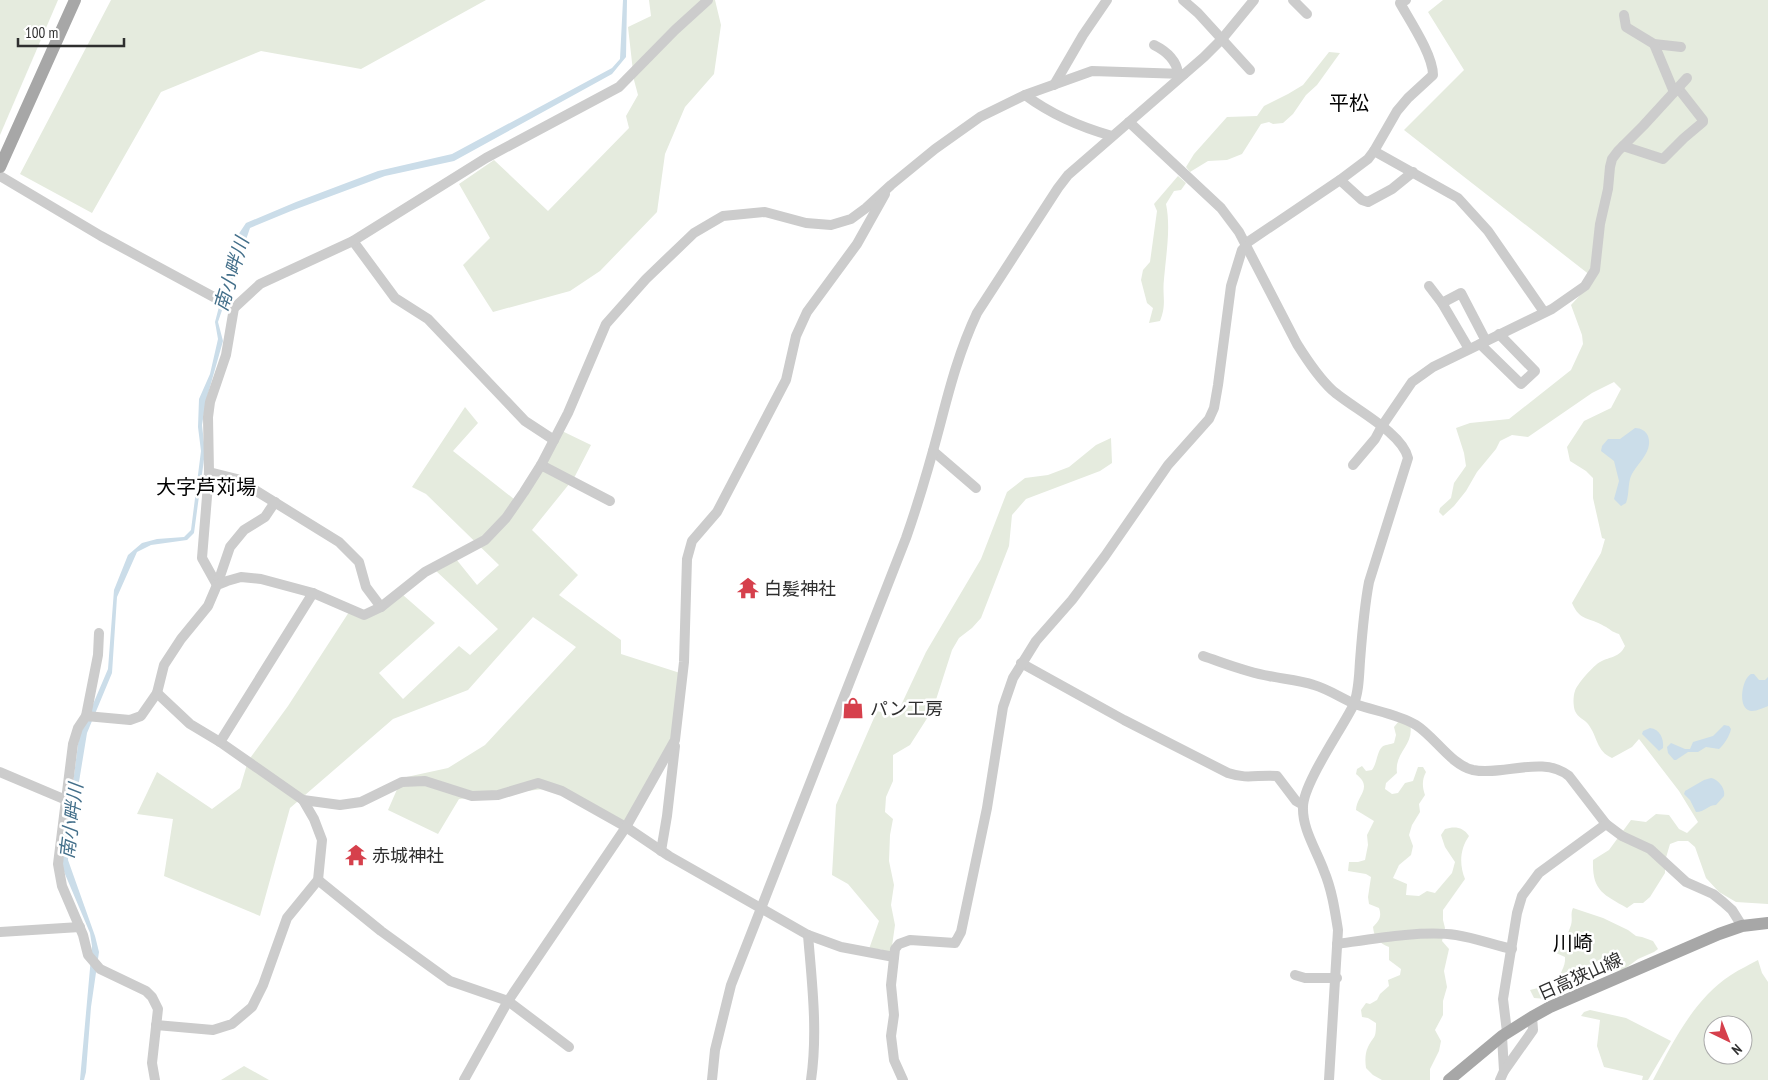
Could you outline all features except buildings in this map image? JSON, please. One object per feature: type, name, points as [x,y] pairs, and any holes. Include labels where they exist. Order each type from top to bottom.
[{"type":"main road","points":[[0,167],[75,0]]},
{"type":"main road","name":"日高狭山線","points":[[1449,1080],[1504,1034],[1532,1017],[1692,945],[1742,926],[1768,923]]},
{"type":"street","points":[[227,304],[260,284],[353,241],[486,158],[619,87],[675,30],[708,0]]},
{"type":"street","points":[[1054,85],[1082,35],[1107,0]]},
{"type":"street","points":[[1183,0],[1250,70]]},
{"type":"street","points":[[712,1080],[715,1050],[724,1007],[731,985],[906,538],[933,451],[956,364],[977,312],[1068,175],[1129,122],[1181,73],[1222,39],[1254,0]]},
{"type":"street","points":[[1294,0],[1307,14]]},
{"type":"street","points":[[903,1080],[894,1060],[891,1036],[894,1015],[891,993],[895,949],[905,940],[955,943],[962,932],[987,808],[1007,692],[1021,664],[1036,641],[1072,600],[1105,556],[1168,464],[1209,419],[1214,408],[1218,385],[1231,286],[1242,250],[1246,245],[1368,159],[1397,111],[1408,98],[1433,76],[1430,58],[1400,3],[1406,0]]},
{"type":"street","points":[[1624,15],[1626,27],[1654,44],[1681,47]]},
{"type":"street","points":[[1623,146],[1664,159],[1703,122],[1676,90],[1654,44]]},
{"type":"street","points":[[1154,45],[1165,51],[1181,73]]},
{"type":"street","points":[[218,586],[241,577],[261,579],[313,593],[364,615],[382,607],[425,572],[485,540],[506,518],[541,465],[568,413],[606,324],[646,279],[694,233],[724,216],[765,212],[806,223],[830,225],[851,219],[935,149],[980,117],[1025,95],[1092,72],[1181,73]]},
{"type":"street","points":[[1353,465],[1375,439],[1412,382],[1433,367],[1544,312],[1581,290],[1593,276],[1596,264],[1600,224],[1608,189],[1610,167],[1615,154],[1687,78]]},
{"type":"street","points":[[1025,95],[1044,109],[1087,129],[1112,136]]},
{"type":"street","points":[[1129,122],[1221,208],[1239,232],[1308,360],[1333,390],[1382,426],[1406,449],[1408,458],[1369,582],[1359,678],[1354,704],[1306,791],[1303,805],[1303,816],[1325,873],[1338,930],[1337,978],[1329,1080]]},
{"type":"street","points":[[1374,151],[1458,198],[1488,231],[1544,312]]},
{"type":"street","points":[[1340,180],[1362,200],[1368,202],[1392,189],[1413,172]]},
{"type":"street","points":[[0,176],[101,236],[227,304]]},
{"type":"street","points":[[661,851],[667,816],[684,662],[687,559],[692,541],[717,512],[786,380],[796,336],[807,312],[857,244],[891,185]]},
{"type":"street","points":[[353,241],[395,298],[428,319],[525,421],[554,440]]},
{"type":"street","points":[[1429,286],[1442,303],[1469,349]]},
{"type":"street","points":[[1442,303],[1461,293],[1483,342],[1521,384],[1535,371],[1499,334]]},
{"type":"street","points":[[218,586],[202,558],[209,472],[208,410],[226,354],[227,304]]},
{"type":"street","points":[[933,451],[976,488]]},
{"type":"street","points":[[541,465],[610,500]]},
{"type":"street","points":[[209,472],[237,480],[339,542],[359,562],[366,587],[382,607]]},
{"type":"street","points":[[86,716],[130,720],[141,716],[157,693],[164,665],[181,639],[208,606],[218,586],[230,547],[244,530],[265,516],[275,502]]},
{"type":"street","points":[[220,742],[313,593]]},
{"type":"street","points":[[99,633],[98,655],[86,716],[78,728],[73,744],[58,864],[62,886],[80,927],[88,954],[100,970],[146,991],[152,996],[158,1009],[152,1063],[155,1080]]},
{"type":"street","points":[[1203,656],[1267,676],[1327,689],[1354,704],[1390,714],[1416,725],[1433,738],[1454,759],[1470,769],[1487,772],[1543,766],[1554,767],[1563,771],[1569,776],[1606,824],[1615,832],[1650,849],[1686,882],[1713,894],[1732,910],[1742,926]]},
{"type":"street","points":[[1021,664],[1124,720],[1228,773],[1249,777],[1277,776],[1296,801],[1303,805]]},
{"type":"street","points":[[156,1025],[213,1030],[232,1024],[252,1006],[264,984],[287,918],[318,880],[322,840],[303,800],[220,742],[190,724],[157,693]]},
{"type":"street","points":[[464,1080],[508,1000],[626,827],[675,740]]},
{"type":"street","points":[[0,772],[66,800]]},
{"type":"street","points":[[303,800],[340,805],[362,802],[402,782],[426,781],[472,796],[498,795],[538,783],[562,791],[626,827],[661,851],[808,935],[841,948],[894,957]]},
{"type":"street","points":[[1502,1076],[1504,999],[1522,896],[1539,873],[1606,824]]},
{"type":"street","points":[[318,880],[381,931],[450,981],[508,1000],[569,1047]]},
{"type":"street","points":[[0,932],[80,927]]},
{"type":"street","points":[[1337,944],[1433,934],[1456,935],[1512,950]]},
{"type":"street","points":[[808,935],[814,1008],[814,1054],[811,1080]]},
{"type":"street","points":[[1295,975],[1305,978],[1337,978]]},
{"type":"street","points":[[1502,1076],[1533,1030],[1532,1017]]},
{"type":"shaded area","points":[[0,0],[58,0],[0,135]]},
{"type":"shaded area","points":[[111,0],[486,0],[361,69],[261,51],[161,92],[92,213],[20,174]]},
{"type":"shaded area","points":[[649,0],[715,0],[721,25],[714,74],[685,107],[665,154],[657,212],[600,271],[570,291],[493,312],[463,265],[490,238],[459,184],[494,160],[548,211],[629,128],[626,116],[638,95],[634,80],[628,27],[651,16]]},
{"type":"shaded area","points":[[1443,0],[1768,0],[1768,904],[1736,902],[1719,892],[1706,878],[1695,847],[1688,841],[1678,841],[1670,844],[1665,861],[1665,873],[1650,897],[1643,903],[1634,903],[1627,908],[1605,895],[1595,879],[1593,860],[1609,850],[1631,820],[1646,822],[1656,814],[1669,815],[1679,829],[1687,833],[1698,822],[1679,791],[1639,739],[1632,747],[1612,758],[1603,752],[1591,729],[1575,711],[1574,706],[1575,691],[1586,675],[1600,662],[1620,653],[1625,646],[1619,634],[1582,616],[1572,603],[1601,553],[1605,539],[1602,538],[1593,498],[1593,478],[1570,461],[1567,447],[1584,421],[1611,408],[1621,389],[1614,382],[1592,393],[1528,437],[1512,435],[1500,441],[1454,506],[1443,516],[1439,512],[1440,508],[1451,498],[1454,483],[1466,466],[1456,428],[1470,423],[1509,419],[1571,370],[1583,344],[1582,335],[1571,305],[1595,279],[1404,130],[1464,70],[1428,12]]},
{"type":"shaded area","points":[[1329,52],[1340,53],[1317,85],[1306,95],[1293,114],[1283,123],[1273,124],[1269,122],[1261,124],[1242,154],[1227,160],[1208,161],[1190,172],[1186,167],[1194,154],[1227,117],[1257,116],[1264,106],[1303,85]]},
{"type":"shaded area","points":[[1178,176],[1186,183],[1181,190],[1174,191],[1166,204],[1168,232],[1163,310],[1160,321],[1149,323],[1153,308],[1147,303],[1141,280],[1143,270],[1150,262],[1157,211],[1154,204]]},
{"type":"shaded area","points":[[465,407],[478,423],[453,451],[519,503],[562,431],[591,445],[574,478],[532,530],[578,575],[559,595],[621,640],[621,654],[680,673],[673,739],[624,825],[552,788],[459,799],[438,834],[388,810],[402,778],[448,768],[485,745],[576,647],[533,617],[468,690],[393,719],[290,808],[260,916],[164,876],[173,819],[137,814],[157,772],[212,809],[240,788],[248,761],[288,706],[349,612],[366,617],[403,595],[435,623],[379,673],[403,699],[459,646],[470,655],[498,629],[435,570],[456,559],[477,585],[499,565],[426,494],[412,487]]},
{"type":"shaded area","points":[[1111,438],[1112,463],[1100,471],[1026,499],[1012,515],[1009,546],[981,618],[959,638],[952,650],[933,709],[910,745],[893,755],[893,781],[886,797],[885,812],[893,819],[889,861],[894,885],[891,905],[895,925],[891,953],[880,949],[869,949],[879,921],[848,884],[832,875],[836,805],[877,711],[896,716],[926,652],[981,559],[1007,492],[1025,478],[1048,475],[1069,467],[1096,445]]},
{"type":"shaded area","points":[[1399,721],[1410,724],[1410,738],[1398,759],[1397,773],[1386,783],[1385,789],[1392,794],[1398,793],[1405,783],[1413,781],[1418,767],[1423,767],[1426,772],[1423,783],[1425,795],[1419,804],[1420,812],[1412,825],[1409,835],[1413,846],[1411,855],[1399,865],[1393,878],[1407,884],[1406,895],[1419,896],[1427,891],[1435,893],[1452,873],[1455,862],[1445,847],[1441,835],[1445,829],[1455,828],[1461,829],[1469,836],[1461,857],[1465,879],[1443,910],[1445,928],[1442,941],[1449,949],[1444,971],[1447,987],[1443,1001],[1443,1015],[1435,1030],[1441,1041],[1439,1051],[1430,1069],[1430,1080],[1382,1080],[1366,1068],[1366,1052],[1375,1035],[1376,1023],[1362,1017],[1361,1010],[1366,1003],[1370,1004],[1377,1000],[1380,994],[1389,986],[1388,980],[1400,975],[1401,969],[1389,960],[1389,947],[1382,944],[1375,934],[1373,927],[1378,921],[1380,914],[1379,908],[1369,904],[1368,897],[1371,877],[1366,874],[1348,871],[1349,862],[1365,860],[1368,845],[1367,835],[1374,821],[1356,810],[1364,788],[1364,784],[1356,774],[1357,769],[1362,766],[1366,771],[1372,770],[1382,747],[1394,743],[1396,735],[1394,727]]},
{"type":"shaded area","points":[[1573,908],[1603,918],[1636,936],[1653,941],[1658,949],[1638,959],[1623,970],[1609,972],[1563,994],[1547,999],[1534,998],[1530,990],[1550,985],[1556,986],[1558,983],[1565,957],[1556,953],[1555,949],[1563,941],[1572,923]]},
{"type":"shaded area","points":[[1758,960],[1762,973],[1768,982],[1768,1080],[1653,1080],[1668,1051],[1695,1009],[1706,996],[1731,975]]},
{"type":"shaded area","points":[[1590,1010],[1626,1018],[1671,1041],[1648,1080],[1642,1080],[1643,1076],[1604,1067],[1597,1046],[1600,1020],[1581,1016],[1584,1012]]},
{"type":"shaded area","points":[[244,1066],[269,1080],[221,1080]]},
{"type":"water","name":"南小畔川","points":[[623,0],[627,0],[626,57],[612,74],[454,161],[385,176],[250,228],[218,322],[223,341],[206,401],[202,425],[205,452],[194,533],[187,540],[151,545],[137,552],[117,597],[112,673],[87,733],[69,843],[68,860],[99,952],[91,1007],[86,1072],[84,1080],[80,1080],[92,946],[90,933],[62,867],[79,737],[108,669],[114,590],[128,555],[142,543],[157,539],[184,537],[191,530],[201,451],[198,427],[199,399],[210,374],[218,339],[215,322],[238,235],[246,223],[296,202],[378,171],[452,154],[612,68],[620,59]]},
{"type":"water","points":[[1635,428],[1643,430],[1647,434],[1648,448],[1643,459],[1632,474],[1626,503],[1621,506],[1614,499],[1619,481],[1614,461],[1601,451],[1602,446],[1608,439],[1620,439]]},
{"type":"water","points":[[1751,674],[1754,674],[1759,680],[1765,680],[1768,677],[1768,706],[1753,711],[1745,707],[1742,698],[1743,686]]},
{"type":"water","points":[[1724,725],[1729,726],[1731,729],[1727,740],[1719,749],[1706,747],[1698,752],[1688,752],[1676,760],[1668,753],[1667,747],[1671,743],[1685,749],[1690,749],[1693,742],[1713,736]]},
{"type":"water","points":[[1650,728],[1659,732],[1662,738],[1663,748],[1659,751],[1642,734],[1643,731]]},
{"type":"water","points":[[1711,778],[1721,785],[1724,790],[1724,796],[1716,805],[1696,812],[1690,800],[1684,794],[1685,791]]},
{"type":"place","name":"白髪神社","points":[[748,588]]},
{"type":"place","name":"パン工房","points":[[853,708]]},
{"type":"place","name":"赤城神社","points":[[356,855]]},
{"type":"district","name":"平松","points":[[1349,103]]},
{"type":"district","name":"大字芦苅場","points":[[206,487]]},
{"type":"district","name":"川崎","points":[[1573,943]]}]
